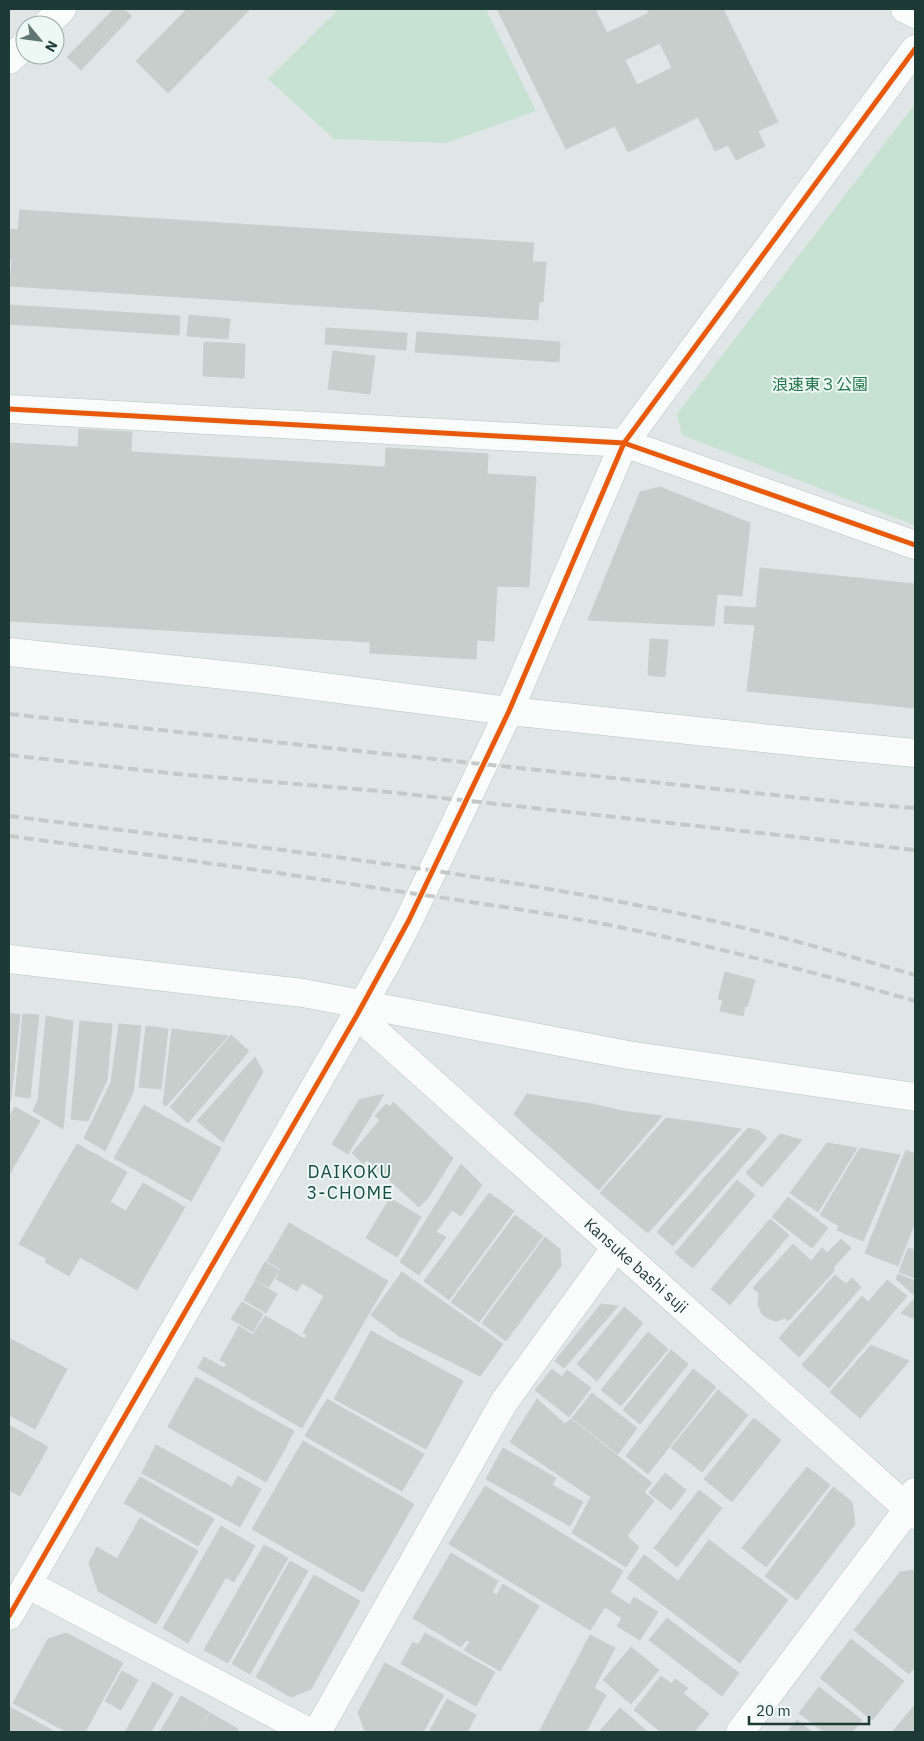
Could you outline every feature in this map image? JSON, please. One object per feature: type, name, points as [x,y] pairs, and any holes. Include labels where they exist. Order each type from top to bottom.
[{"type":"street","points":[[906,9],[915,14]]},
{"type":"street","points":[[9,1616],[360,1010],[409,920],[509,711],[624,443],[915,48]]},
{"type":"street","points":[[9,409],[624,443],[915,545]]},
{"type":"street","points":[[9,652],[262,679],[509,711],[915,753]]},
{"type":"street","points":[[9,959],[303,993],[360,1010],[628,1055],[915,1097]]},
{"type":"street","name":"Kansuke bashi suji","points":[[360,1010],[616,1247],[913,1506]]},
{"type":"street","points":[[317,1732],[504,1402],[616,1247]]},
{"type":"street","points":[[740,1732],[913,1506]]},
{"type":"street","points":[[27,1584],[309,1732]]},
{"type":"green space","points":[[339,9],[486,9],[536,111],[446,143],[334,139],[268,79]]},
{"type":"green space","name":"浪速東３公園","points":[[915,104],[914,525],[682,435],[677,414]]},
{"type":"building","points":[[114,9],[123,9],[132,16],[81,70],[67,57]]},
{"type":"building","points":[[187,9],[250,9],[168,93],[136,61]]},
{"type":"building","points":[[497,9],[595,9],[607,33],[649,13],[647,9],[723,9],[778,122],[758,131],[765,146],[736,160],[728,145],[715,151],[698,117],[628,152],[615,126],[566,149]],"holes":[[[660,43],[672,68],[637,85],[625,60]]]},
{"type":"building","points":[[20,210],[534,243],[532,262],[546,262],[543,302],[539,302],[538,320],[10,286],[12,259],[9,259],[9,229],[18,230]]},
{"type":"building","points":[[9,305],[180,316],[179,335],[9,324]]},
{"type":"building","points":[[189,315],[230,319],[228,339],[187,336]]},
{"type":"building","points":[[326,328],[407,333],[406,350],[325,344]]},
{"type":"building","points":[[417,332],[560,342],[559,362],[415,352]]},
{"type":"building","points":[[204,342],[245,344],[244,378],[203,376]]},
{"type":"building","points":[[333,351],[375,356],[370,394],[328,389]]},
{"type":"building","points":[[79,429],[132,432],[131,452],[385,467],[386,448],[488,454],[487,474],[536,477],[529,587],[497,586],[494,641],[477,640],[476,659],[370,653],[370,642],[9,621],[9,443],[78,447]]},
{"type":"building","points":[[660,487],[750,523],[742,596],[717,594],[714,626],[588,620],[640,492]]},
{"type":"building","points":[[760,568],[915,584],[915,708],[747,691],[755,625],[724,623],[725,606],[756,608]]},
{"type":"building","points":[[650,639],[668,640],[665,677],[648,675]]},
{"type":"building","points":[[725,972],[755,980],[743,1016],[720,1011],[723,1000],[718,999]]},
{"type":"building","points":[[9,1013],[20,1015],[9,1103]]},
{"type":"building","points":[[23,1014],[39,1015],[30,1098],[15,1096]]},
{"type":"building","points":[[46,1016],[73,1021],[63,1129],[33,1111],[38,1100]]},
{"type":"building","points":[[80,1021],[112,1024],[107,1080],[88,1121],[71,1119]]},
{"type":"building","points":[[119,1024],[141,1026],[133,1093],[105,1151],[84,1138],[111,1082]]},
{"type":"building","points":[[146,1026],[168,1029],[161,1089],[139,1087]]},
{"type":"building","points":[[172,1029],[228,1036],[166,1106],[163,1104]]},
{"type":"building","points":[[231,1035],[249,1051],[188,1123],[170,1107]]},
{"type":"building","points":[[255,1057],[263,1072],[223,1142],[197,1121]]},
{"type":"building","points":[[384,1094],[348,1154],[332,1144],[359,1100]]},
{"type":"building","points":[[527,1094],[557,1099],[532,1131],[514,1114]]},
{"type":"building","points":[[557,1099],[593,1104],[555,1151],[532,1131]]},
{"type":"building","points":[[393,1102],[453,1158],[428,1198],[419,1207],[367,1160],[363,1164],[352,1153],[380,1120],[375,1116],[386,1104],[390,1107]]},
{"type":"building","points":[[593,1104],[622,1111],[574,1168],[555,1151]]},
{"type":"building","points":[[144,1105],[221,1148],[191,1201],[114,1158]]},
{"type":"building","points":[[15,1107],[40,1121],[9,1175],[9,1117]]},
{"type":"building","points":[[622,1111],[662,1116],[599,1190],[574,1168]]},
{"type":"building","points":[[666,1118],[704,1123],[679,1153],[701,1173],[648,1233],[600,1193]]},
{"type":"building","points":[[704,1123],[741,1129],[701,1173],[679,1153]]},
{"type":"building","points":[[748,1128],[759,1131],[767,1138],[673,1246],[657,1232]]},
{"type":"building","points":[[780,1134],[802,1140],[762,1187],[746,1173]]},
{"type":"building","points":[[827,1143],[857,1148],[818,1212],[790,1193]]},
{"type":"building","points":[[77,1144],[127,1172],[110,1202],[126,1211],[143,1183],[185,1207],[137,1290],[80,1257],[69,1276],[45,1262],[47,1259],[19,1244]]},
{"type":"building","points":[[860,1148],[900,1155],[863,1241],[837,1230],[839,1226],[820,1215]]},
{"type":"building","points":[[906,1150],[915,1154],[915,1222],[898,1266],[865,1253]]},
{"type":"building","points":[[461,1164],[482,1185],[461,1216],[452,1210],[436,1232],[446,1237],[419,1275],[400,1262]]},
{"type":"building","points":[[737,1180],[755,1195],[693,1268],[675,1253]]},
{"type":"building","points":[[489,1193],[514,1211],[449,1300],[424,1281]]},
{"type":"building","points":[[788,1197],[828,1228],[812,1248],[772,1217]]},
{"type":"building","points":[[390,1198],[421,1217],[397,1257],[366,1238]]},
{"type":"building","points":[[515,1215],[543,1236],[479,1322],[451,1302]]},
{"type":"building","points":[[770,1219],[789,1235],[730,1305],[711,1289]]},
{"type":"building","points":[[289,1223],[388,1281],[302,1428],[198,1368],[204,1357],[224,1368],[227,1364],[220,1360],[239,1326],[253,1335],[265,1316],[305,1339],[307,1335],[303,1333],[324,1296],[302,1283],[297,1291],[276,1279],[281,1269],[267,1261]]},
{"type":"building","points":[[545,1237],[560,1249],[561,1266],[506,1341],[482,1323]]},
{"type":"building","points":[[841,1239],[851,1248],[833,1268],[835,1270],[788,1321],[785,1318],[776,1321],[762,1314],[758,1304],[759,1293],[753,1288],[793,1244],[811,1261],[822,1248],[827,1253]]},
{"type":"building","points":[[908,1248],[915,1250],[915,1278],[899,1272]]},
{"type":"building","points":[[265,1262],[279,1270],[269,1287],[255,1280]]},
{"type":"building","points":[[402,1272],[503,1344],[480,1376],[399,1336],[371,1315]]},
{"type":"building","points":[[898,1274],[915,1281],[915,1296],[896,1279]]},
{"type":"building","points":[[835,1275],[846,1284],[852,1278],[861,1287],[799,1357],[779,1338]]},
{"type":"building","points":[[887,1280],[907,1296],[829,1388],[802,1365],[862,1296],[868,1302]]},
{"type":"building","points":[[255,1281],[277,1294],[266,1313],[244,1300]]},
{"type":"building","points":[[915,1298],[915,1319],[901,1313]]},
{"type":"building","points":[[242,1302],[263,1314],[253,1332],[231,1319]]},
{"type":"building","points":[[601,1304],[618,1306],[564,1368],[555,1361]]},
{"type":"building","points":[[624,1307],[643,1323],[597,1381],[577,1364]]},
{"type":"building","points":[[371,1331],[463,1381],[426,1449],[334,1399]]},
{"type":"building","points":[[648,1332],[668,1349],[621,1406],[601,1390]]},
{"type":"building","points":[[9,1338],[67,1369],[35,1429],[9,1415]]},
{"type":"building","points":[[871,1345],[909,1361],[860,1418],[830,1392]]},
{"type":"building","points":[[671,1350],[688,1364],[640,1424],[623,1410]]},
{"type":"building","points":[[552,1369],[562,1377],[567,1370],[591,1388],[569,1417],[535,1390]]},
{"type":"building","points":[[693,1369],[716,1387],[648,1474],[626,1456]]},
{"type":"building","points":[[196,1377],[294,1431],[281,1456],[182,1401]]},
{"type":"building","points":[[718,1390],[748,1415],[702,1472],[671,1448]]},
{"type":"building","points":[[592,1393],[637,1428],[618,1454],[572,1418]]},
{"type":"building","points":[[327,1399],[424,1454],[402,1491],[305,1436]]},
{"type":"building","points":[[537,1399],[565,1424],[571,1419],[652,1483],[644,1492],[654,1501],[627,1536],[639,1547],[626,1567],[572,1533],[591,1497],[510,1442]]},
{"type":"building","points":[[182,1401],[281,1456],[266,1482],[168,1427]]},
{"type":"building","points":[[754,1418],[781,1440],[732,1502],[704,1479]]},
{"type":"building","points":[[9,1425],[48,1447],[20,1496],[9,1490]]},
{"type":"building","points":[[303,1441],[414,1504],[363,1592],[252,1529]]},
{"type":"building","points":[[156,1445],[232,1487],[238,1476],[261,1489],[240,1527],[142,1473]]},
{"type":"building","points":[[503,1448],[556,1478],[552,1485],[583,1502],[570,1526],[486,1479]]},
{"type":"building","points":[[807,1467],[830,1485],[766,1567],[742,1548]]},
{"type":"building","points":[[665,1473],[686,1490],[671,1510],[649,1493]]},
{"type":"building","points":[[140,1477],[214,1519],[198,1546],[124,1503]]},
{"type":"building","points":[[485,1486],[623,1571],[610,1592],[630,1605],[634,1597],[658,1612],[640,1640],[617,1626],[622,1618],[605,1607],[590,1630],[449,1544]]},
{"type":"building","points":[[833,1487],[852,1502],[855,1524],[797,1600],[765,1576]]},
{"type":"building","points":[[699,1490],[722,1508],[677,1567],[654,1548]]},
{"type":"building","points":[[140,1518],[198,1551],[156,1624],[98,1591],[89,1563],[97,1547],[117,1559]]},
{"type":"building","points":[[221,1526],[255,1546],[234,1582],[226,1577],[188,1643],[163,1628]]},
{"type":"building","points":[[709,1540],[788,1600],[740,1663],[627,1578],[644,1555],[678,1581]]},
{"type":"building","points":[[264,1545],[288,1558],[228,1663],[204,1650]]},
{"type":"building","points":[[451,1553],[498,1581],[492,1592],[497,1595],[503,1584],[539,1606],[500,1671],[464,1650],[470,1642],[466,1640],[461,1647],[413,1618]]},
{"type":"building","points":[[290,1561],[308,1571],[250,1674],[232,1664]]},
{"type":"building","points":[[915,1570],[915,1606],[890,1585],[900,1572]]},
{"type":"building","points":[[314,1575],[360,1601],[311,1689],[291,1697],[256,1677]]},
{"type":"building","points":[[890,1585],[915,1606],[915,1616],[900,1635],[904,1639],[889,1658],[854,1630]]},
{"type":"building","points":[[915,1616],[915,1667],[909,1674],[889,1658],[904,1639],[900,1635]]},
{"type":"building","points":[[667,1618],[739,1673],[722,1696],[649,1640]]},
{"type":"building","points":[[66,1633],[123,1663],[85,1732],[67,1732],[13,1703],[48,1639]]},
{"type":"building","points":[[425,1633],[495,1672],[476,1706],[401,1664],[413,1642],[418,1645]]},
{"type":"building","points":[[590,1635],[615,1648],[594,1688],[606,1695],[586,1732],[539,1732]]},
{"type":"building","points":[[851,1639],[904,1681],[872,1720],[820,1678]]},
{"type":"building","points":[[631,1647],[659,1670],[631,1704],[603,1680]]},
{"type":"building","points":[[385,1663],[444,1695],[423,1732],[365,1732],[358,1712]]},
{"type":"building","points":[[122,1671],[138,1680],[121,1710],[105,1701]]},
{"type":"building","points":[[661,1676],[672,1684],[675,1679],[688,1688],[683,1693],[709,1714],[694,1732],[661,1732],[634,1710]]},
{"type":"building","points":[[153,1682],[173,1694],[151,1732],[125,1732]]},
{"type":"building","points":[[819,1687],[862,1720],[852,1732],[824,1732],[799,1713]]},
{"type":"building","points":[[181,1696],[209,1712],[198,1732],[160,1732]]},
{"type":"building","points":[[447,1699],[476,1715],[467,1732],[429,1732]]},
{"type":"building","points":[[915,1705],[915,1732],[892,1732]]},
{"type":"building","points":[[10,1707],[55,1732],[9,1732]]},
{"type":"building","points":[[620,1708],[648,1732],[599,1732]]},
{"type":"building","points":[[210,1713],[238,1729],[236,1732],[199,1732]]},
{"type":"building","points":[[797,1720],[812,1732],[787,1732]]},
{"type":"railway","points":[[9,714],[850,803],[915,808]]},
{"type":"railway","points":[[9,755],[177,774],[379,791],[915,850]]},
{"type":"railway","points":[[9,816],[274,849],[539,887],[714,921],[815,946],[915,975]]},
{"type":"railway","points":[[9,836],[500,906],[582,920],[725,951],[915,1001]]},
{"type":"cycle path","points":[[9,1616],[357,1015],[409,920],[509,711],[624,443],[915,49]]},
{"type":"cycle path","points":[[9,409],[624,443],[915,545]]},
{"type":"district","name":"DAIKOKU 3-CHOME","points":[[350,1182]]}]
